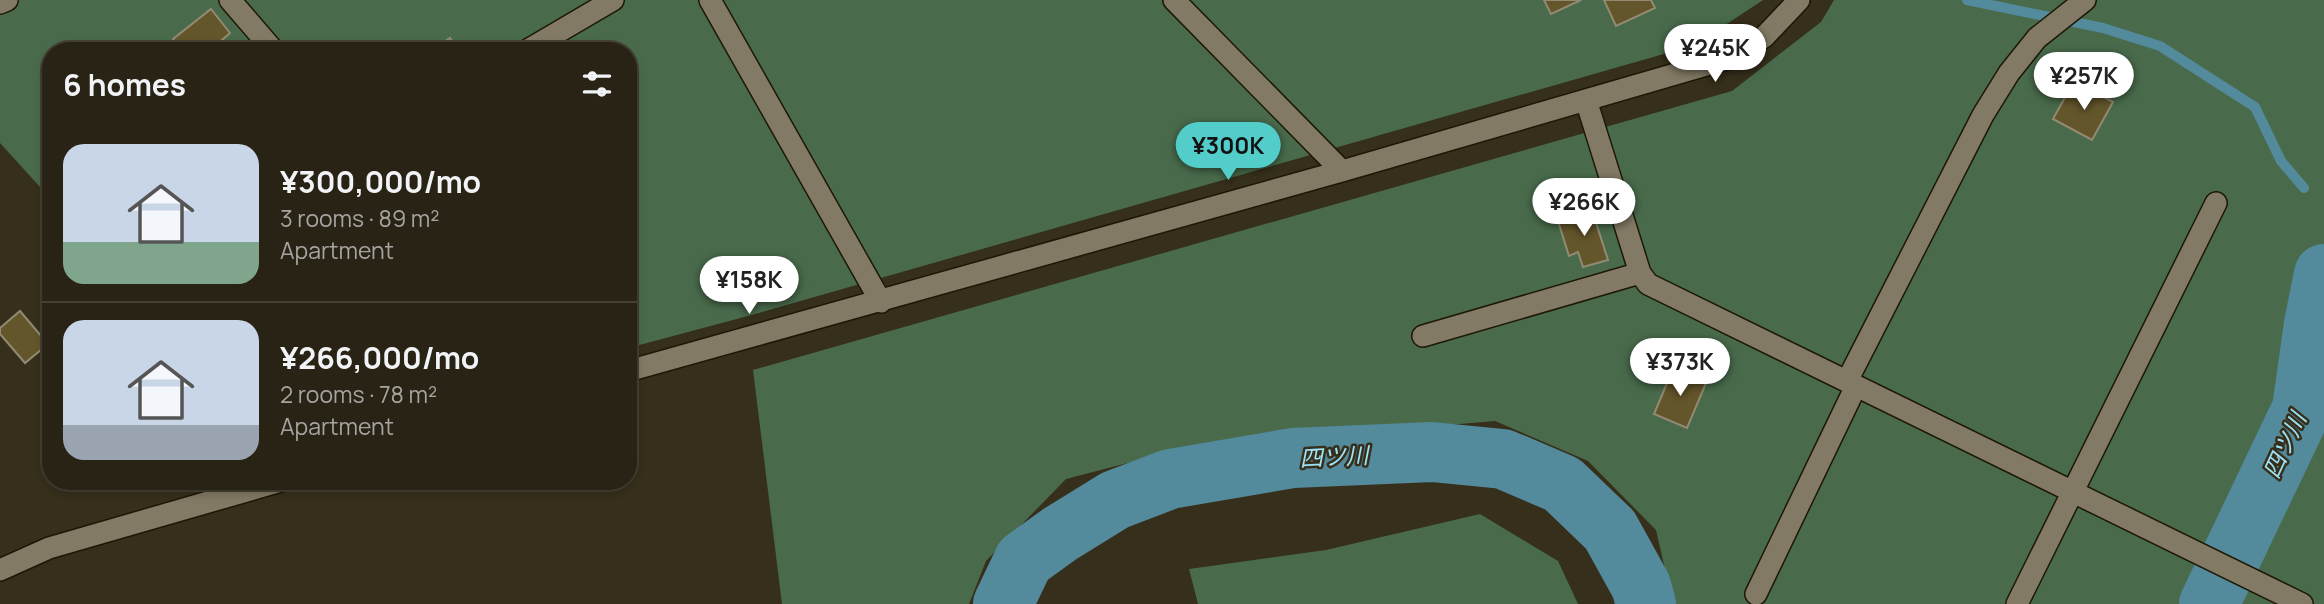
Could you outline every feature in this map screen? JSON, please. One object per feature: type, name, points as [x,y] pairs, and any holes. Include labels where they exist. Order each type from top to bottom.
[{"type":"street","points":[[0,3],[7,0]]},
{"type":"street","points":[[230,0],[266,42]]},
{"type":"street","points":[[541,42],[613,0]]},
{"type":"street","points":[[710,0],[881,302]]},
{"type":"street","points":[[1174,0],[1342,171]]},
{"type":"street","points":[[637,369],[881,302],[1727,59],[1764,37],[1800,0]]},
{"type":"street","points":[[1756,594],[1852,383],[1983,115],[2009,73],[2037,37],[2085,0]]},
{"type":"street","points":[[1586,100],[1640,273],[1648,284],[2296,601]]},
{"type":"street","points":[[2017,604],[2216,203]]},
{"type":"street","points":[[1423,336],[1640,273]]},
{"type":"street","points":[[0,570],[49,548],[250,490]]},
{"type":"green space","points":[[0,0],[1763,0],[1695,45],[637,346],[637,42],[42,42],[42,189],[0,143]]},
{"type":"green space","points":[[1834,0],[2324,0],[2324,604],[1673,604],[1656,530],[1588,461],[1495,421],[1189,447],[1066,479],[986,561],[969,604],[782,604],[753,370],[1732,91],[1821,22]]},
{"type":"green space","points":[[1480,514],[1558,561],[1578,604],[1198,604],[1189,569],[1326,550]]},
{"type":"building","points":[[1544,0],[1581,0],[1551,14]]},
{"type":"building","points":[[1604,0],[1651,0],[1655,8],[1616,26]]},
{"type":"building","points":[[211,9],[230,33],[220,42],[175,42],[173,39]]},
{"type":"building","points":[[2085,87],[2113,102],[2092,140],[2053,119],[2068,92],[2079,98]]},
{"type":"building","points":[[1592,210],[1608,260],[1583,267],[1578,252],[1569,256],[1558,221]]},
{"type":"building","points":[[20,311],[42,337],[42,349],[25,363],[0,334],[0,328]]},
{"type":"building","points":[[1673,369],[1706,383],[1687,428],[1654,414]]},
{"type":"waterway","points":[[1967,0],[2103,28],[2160,46],[2255,107],[2281,161],[2304,188]]},
{"type":"waterway","name":"四ツ川","points":[[2209,604],[2302,409],[2324,274]]},
{"type":"waterway","name":"四ツ川","points":[[1003,604],[1024,560],[1115,500],[1170,479],[1293,458],[1432,452],[1503,459],[1562,484],[1610,530],[1641,586],[1646,604]]}]
